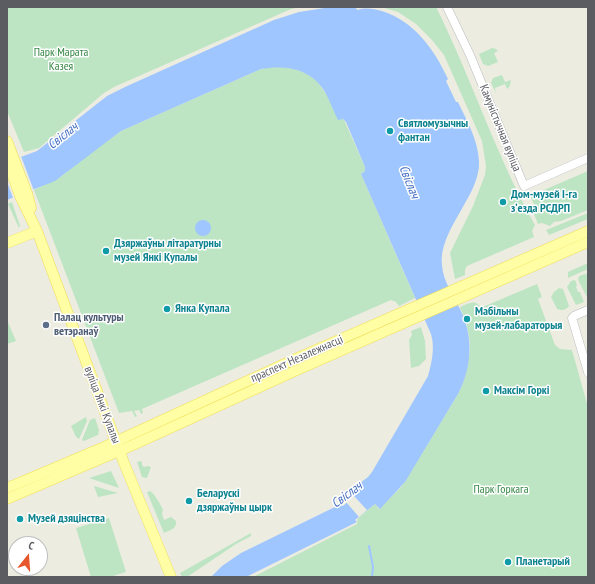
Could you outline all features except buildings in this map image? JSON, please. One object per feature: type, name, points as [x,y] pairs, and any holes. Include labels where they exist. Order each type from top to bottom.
[{"type":"main road","name":"вуліца Янкі Купалы","points":[[7,141],[9,160],[24,194],[116,441],[171,577]]},
{"type":"main road","points":[[7,243],[37,231]]},
{"type":"main road","name":"праспект Незалежнасці","points":[[466,291],[588,231]]},
{"type":"main road","name":"праспект Незалежнасці","points":[[7,499],[120,451],[411,315],[466,291],[588,242]]},
{"type":"main road","name":"праспект Незалежнасці","points":[[7,488],[116,441],[293,360],[411,315]]},
{"type":"street","name":"Камуністычная вуліца","points":[[447,7],[470,55],[524,186],[588,158]]},
{"type":"street","points":[[588,310],[572,318],[588,372]]},
{"type":"green space","name":"Парк Марата Казея","points":[[7,7],[300,7],[291,9],[114,87],[104,93],[39,148],[24,152],[7,111]]},
{"type":"green space","points":[[381,7],[436,7],[508,172],[535,225],[532,231],[534,237],[467,266],[465,275],[455,279],[450,253],[473,206],[485,175],[486,166],[482,141],[444,55],[416,24],[398,12]]},
{"type":"green space","points":[[492,48],[498,51],[494,53],[498,62],[488,66],[483,64],[479,54]]},
{"type":"green space","points":[[270,67],[295,69],[308,74],[317,81],[345,122],[365,167],[365,171],[361,174],[415,298],[399,306],[396,302],[391,300],[142,409],[143,413],[141,414],[139,410],[134,411],[137,416],[135,417],[132,411],[119,413],[34,190],[62,176],[77,163],[121,131],[261,69]]},
{"type":"green space","points":[[502,75],[505,82],[511,80],[510,86],[507,89],[505,84],[495,88],[496,93],[491,83],[493,78]]},
{"type":"green space","points":[[588,171],[588,210],[561,221],[554,222],[550,226],[542,223],[538,224],[533,212],[536,208],[530,196]]},
{"type":"green space","points":[[12,202],[20,226],[19,228],[8,204]]},
{"type":"green space","points":[[588,213],[588,219],[549,235],[546,230]]},
{"type":"green space","points":[[588,263],[588,269],[568,278],[568,272]]},
{"type":"green space","points":[[588,273],[588,299],[578,280],[579,276]]},
{"type":"green space","points":[[575,280],[578,292],[580,292],[584,302],[576,305],[567,287],[571,281]]},
{"type":"green space","name":"Парк Горкага","points":[[537,284],[542,297],[538,299],[555,345],[560,349],[572,350],[588,407],[588,577],[253,577],[357,524],[358,518],[375,504],[379,509],[402,486],[458,394],[464,380],[470,346],[467,325],[460,307],[473,302],[480,306],[485,306]]},
{"type":"green space","points":[[559,288],[563,289],[569,306],[564,310],[557,309],[551,297]]},
{"type":"green space","points":[[7,320],[16,341],[7,344]]},
{"type":"green space","points":[[421,327],[425,341],[426,359],[419,366],[411,368],[409,340],[412,335],[411,331]]},
{"type":"green space","points":[[86,417],[87,421],[79,439],[76,437],[71,426]]},
{"type":"green space","points":[[95,418],[99,430],[98,435],[84,441],[82,440],[90,420]]},
{"type":"green space","points":[[140,461],[144,467],[151,467],[147,478],[142,477],[137,462]]},
{"type":"green space","points":[[111,471],[119,488],[89,478]]},
{"type":"green space","points":[[94,486],[118,493],[98,497]]},
{"type":"green space","points":[[150,491],[163,510],[162,514],[164,520],[171,517],[176,521],[174,528],[171,530],[164,533],[147,492]]},
{"type":"green space","points":[[109,518],[126,572],[110,577],[91,577],[76,528]]},
{"type":"green space","points":[[251,533],[251,536],[236,544],[187,577],[182,577],[180,573]]},
{"type":"water","name":"Свіслач","points":[[331,7],[354,7],[358,10],[367,8],[382,11],[394,16],[414,29],[430,47],[436,57],[448,79],[446,81],[456,102],[458,102],[472,131],[478,153],[478,174],[474,187],[446,239],[442,265],[446,282],[465,319],[468,330],[470,352],[466,374],[458,394],[405,482],[380,509],[375,504],[355,520],[357,522],[246,577],[211,577],[222,566],[241,553],[341,504],[343,506],[360,491],[356,486],[372,472],[428,376],[431,365],[433,344],[431,334],[361,174],[365,171],[365,167],[346,122],[343,119],[338,120],[323,89],[311,76],[303,72],[287,68],[278,67],[261,69],[121,131],[55,181],[7,200],[7,162],[37,151],[107,96],[125,87],[274,20],[299,12]]},
{"type":"water","points":[[203,220],[209,222],[211,228],[209,234],[203,236],[197,234],[195,228],[197,222]]},
{"type":"pier","points":[[21,156],[34,191],[13,198],[7,182],[7,161]]},
{"type":"pier","points":[[354,496],[367,510],[359,517],[346,502]]},
{"type":"waterway","points":[[369,546],[373,567],[372,577]]},
{"type":"place","name":"Святломузычны фантан","points":[[390,131]]},
{"type":"place","name":"Дом-музей I-га зʼезда РСДРП","points":[[503,202]]},
{"type":"place","name":"Дзяржаўны літаратурны музей Янкі Купалы","points":[[106,251]]},
{"type":"place","name":"Янка Купала","points":[[167,309]]},
{"type":"place","name":"Мабільны музей-лабараторыя","points":[[467,319]]},
{"type":"place","name":"Палац культуры ветэранаў","points":[[46,325]]},
{"type":"place","name":"Максім Горкі","points":[[486,391]]},
{"type":"place","name":"Беларускі дзяржаўны цырк","points":[[189,501]]},
{"type":"place","name":"Музей дзяцінства","points":[[20,519]]},
{"type":"place","name":"Планетарый","points":[[508,562]]}]
